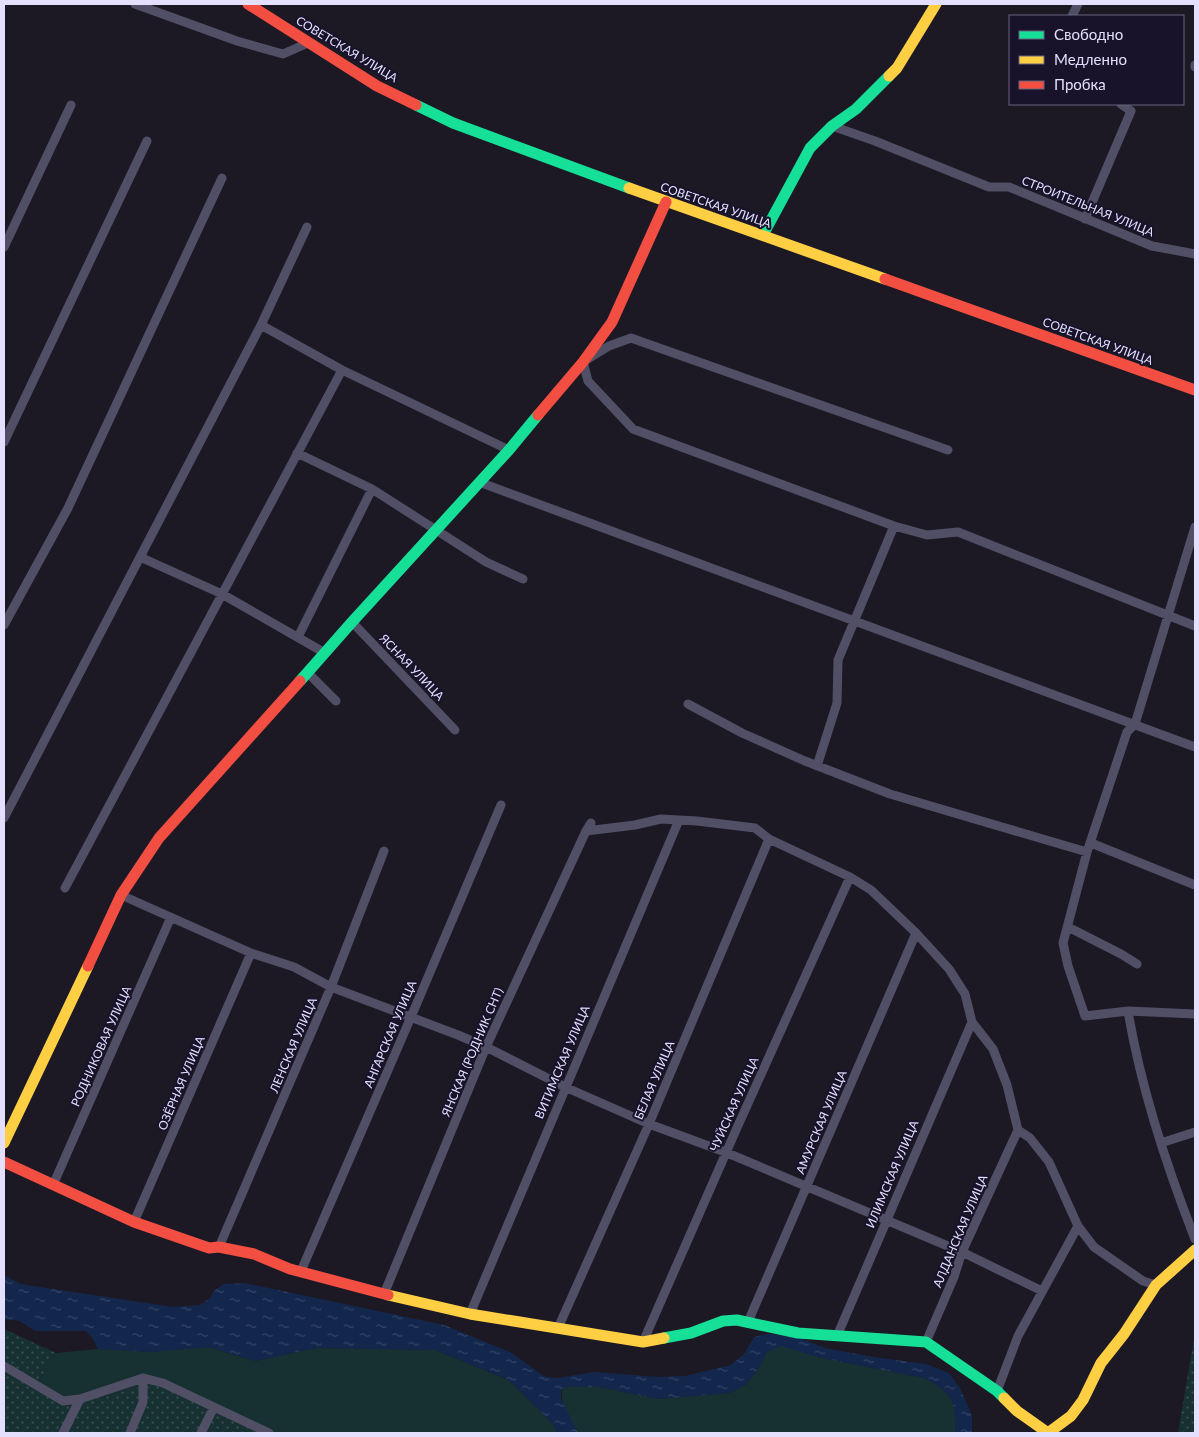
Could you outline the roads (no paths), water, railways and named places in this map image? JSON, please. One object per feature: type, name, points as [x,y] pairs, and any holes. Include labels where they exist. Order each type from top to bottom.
[{"type":"street","points":[[135,4],[237,41],[283,54],[308,43]]},
{"type":"street","name":"СОВЕТСКАЯ УЛИЦА","points":[[248,4],[377,86],[453,123],[666,202],[1195,390]]},
{"type":"street","points":[[763,235],[810,148],[832,126],[856,109],[897,68],[936,4]]},
{"type":"street","points":[[4,247],[71,105]]},
{"type":"street","points":[[1085,219],[1130,111],[1122,105]]},
{"type":"street","name":"СТРОИТЕЛЬНАЯ УЛИЦА","points":[[832,126],[875,141],[988,187],[1009,187],[1152,246],[1195,254]]},
{"type":"street","points":[[4,442],[147,142]]},
{"type":"street","points":[[4,625],[68,508],[222,178]]},
{"type":"street","points":[[4,1143],[121,895],[159,838],[509,450],[583,362],[612,322],[666,202]]},
{"type":"street","points":[[4,818],[261,325],[307,227]]},
{"type":"street","points":[[261,325],[342,370],[509,450]]},
{"type":"street","points":[[583,362],[609,346],[631,338],[948,450]]},
{"type":"street","points":[[583,362],[588,381],[633,429],[894,526],[927,535],[958,532],[1195,626]]},
{"type":"street","points":[[64,888],[342,370]]},
{"type":"street","points":[[297,453],[372,489],[486,562],[523,579]]},
{"type":"street","points":[[479,482],[1195,747]]},
{"type":"street","points":[[298,637],[372,489]]},
{"type":"street","points":[[817,766],[837,703],[838,660],[894,526]]},
{"type":"street","points":[[1195,527],[1135,724],[1127,732],[1089,848],[1063,943],[1068,966],[1085,1016],[1128,1011],[1195,1014]]},
{"type":"street","points":[[140,557],[222,594],[325,653]]},
{"type":"street","name":"ЯСНАЯ УЛИЦА","points":[[352,622],[455,730]]},
{"type":"street","points":[[308,673],[336,700]]},
{"type":"street","points":[[688,704],[742,733],[817,766],[890,794],[1089,848],[1195,885]]},
{"type":"street","name":"АНГАРСКАЯ УЛИЦА","points":[[301,1271],[501,805]]},
{"type":"street","name":"ЯНСКАЯ (РОДНИК СНТ)","points":[[384,1294],[486,1047],[588,827],[635,825],[661,819],[679,820]]},
{"type":"street","points":[[679,820],[755,828],[769,839],[850,877],[871,890],[916,933],[949,969],[965,994],[972,1022],[993,1048],[1007,1085],[1018,1130],[1030,1138],[1049,1162],[1078,1226],[1094,1247],[1143,1281],[1156,1285]]},
{"type":"street","name":"ВИТИМСКАЯ УЛИЦА","points":[[470,1314],[679,820]]},
{"type":"street","name":"БЕЛАЯ УЛИЦА","points":[[558,1328],[649,1124],[769,839]]},
{"type":"street","name":"ЛЕНСКАЯ УЛИЦА","points":[[219,1247],[331,987],[384,851]]},
{"type":"street","name":"ЧУЙСКАЯ УЛИЦА","points":[[643,1342],[850,877]]},
{"type":"street","points":[[121,895],[251,953],[294,967],[331,987],[486,1047],[565,1087],[649,1124],[726,1152],[962,1252],[1042,1291]]},
{"type":"street","name":"РОДНИКОВАЯ УЛИЦА","points":[[54,1185],[171,917]]},
{"type":"street","points":[[1068,927],[1137,964]]},
{"type":"street","name":"АМУРСКАЯ УЛИЦА","points":[[748,1322],[916,933]]},
{"type":"street","name":"ОЗЁРНАЯ УЛИЦА","points":[[134,1222],[251,953]]},
{"type":"street","points":[[1128,1011],[1134,1050],[1144,1089],[1173,1183],[1195,1239]]},
{"type":"street","name":"ИЛИМСКАЯ УЛИЦА","points":[[837,1336],[972,1022]]},
{"type":"street","name":"АЛДАНСКАЯ УЛИЦА","points":[[926,1342],[954,1277],[962,1252],[1018,1130]]},
{"type":"street","points":[[1161,1143],[1195,1132]]},
{"type":"street","points":[[4,1162],[134,1222],[209,1248],[219,1247],[254,1254],[290,1269],[470,1314],[643,1342],[691,1333],[723,1321],[748,1322],[798,1333],[926,1342],[997,1391],[1017,1411],[1048,1433],[1072,1416],[1083,1400],[1101,1363],[1124,1334],[1156,1285],[1195,1250]]},
{"type":"street","points":[[997,1391],[1018,1336],[1078,1226]]},
{"type":"street","points":[[4,1366],[63,1401],[80,1399],[143,1378],[163,1383],[268,1433]]},
{"type":"street","points":[[130,1433],[143,1402],[143,1378]]},
{"type":"street","points":[[63,1433],[80,1399]]},
{"type":"street","points":[[201,1433],[214,1407]]},
{"type":"water","points":[[4,1275],[20,1284],[173,1307],[200,1305],[224,1284],[244,1283],[444,1325],[512,1353],[542,1375],[557,1378],[595,1372],[657,1377],[685,1376],[731,1365],[744,1354],[754,1337],[768,1334],[795,1336],[825,1348],[926,1364],[949,1373],[960,1388],[972,1416],[972,1433],[955,1433],[955,1413],[951,1399],[941,1388],[924,1378],[817,1357],[781,1346],[767,1352],[757,1371],[745,1385],[730,1393],[658,1399],[599,1387],[564,1387],[561,1391],[561,1398],[578,1433],[557,1433],[553,1424],[509,1380],[435,1350],[316,1348],[255,1361],[208,1347],[151,1352],[98,1349],[86,1331],[35,1331],[20,1321],[4,1319]]}]
